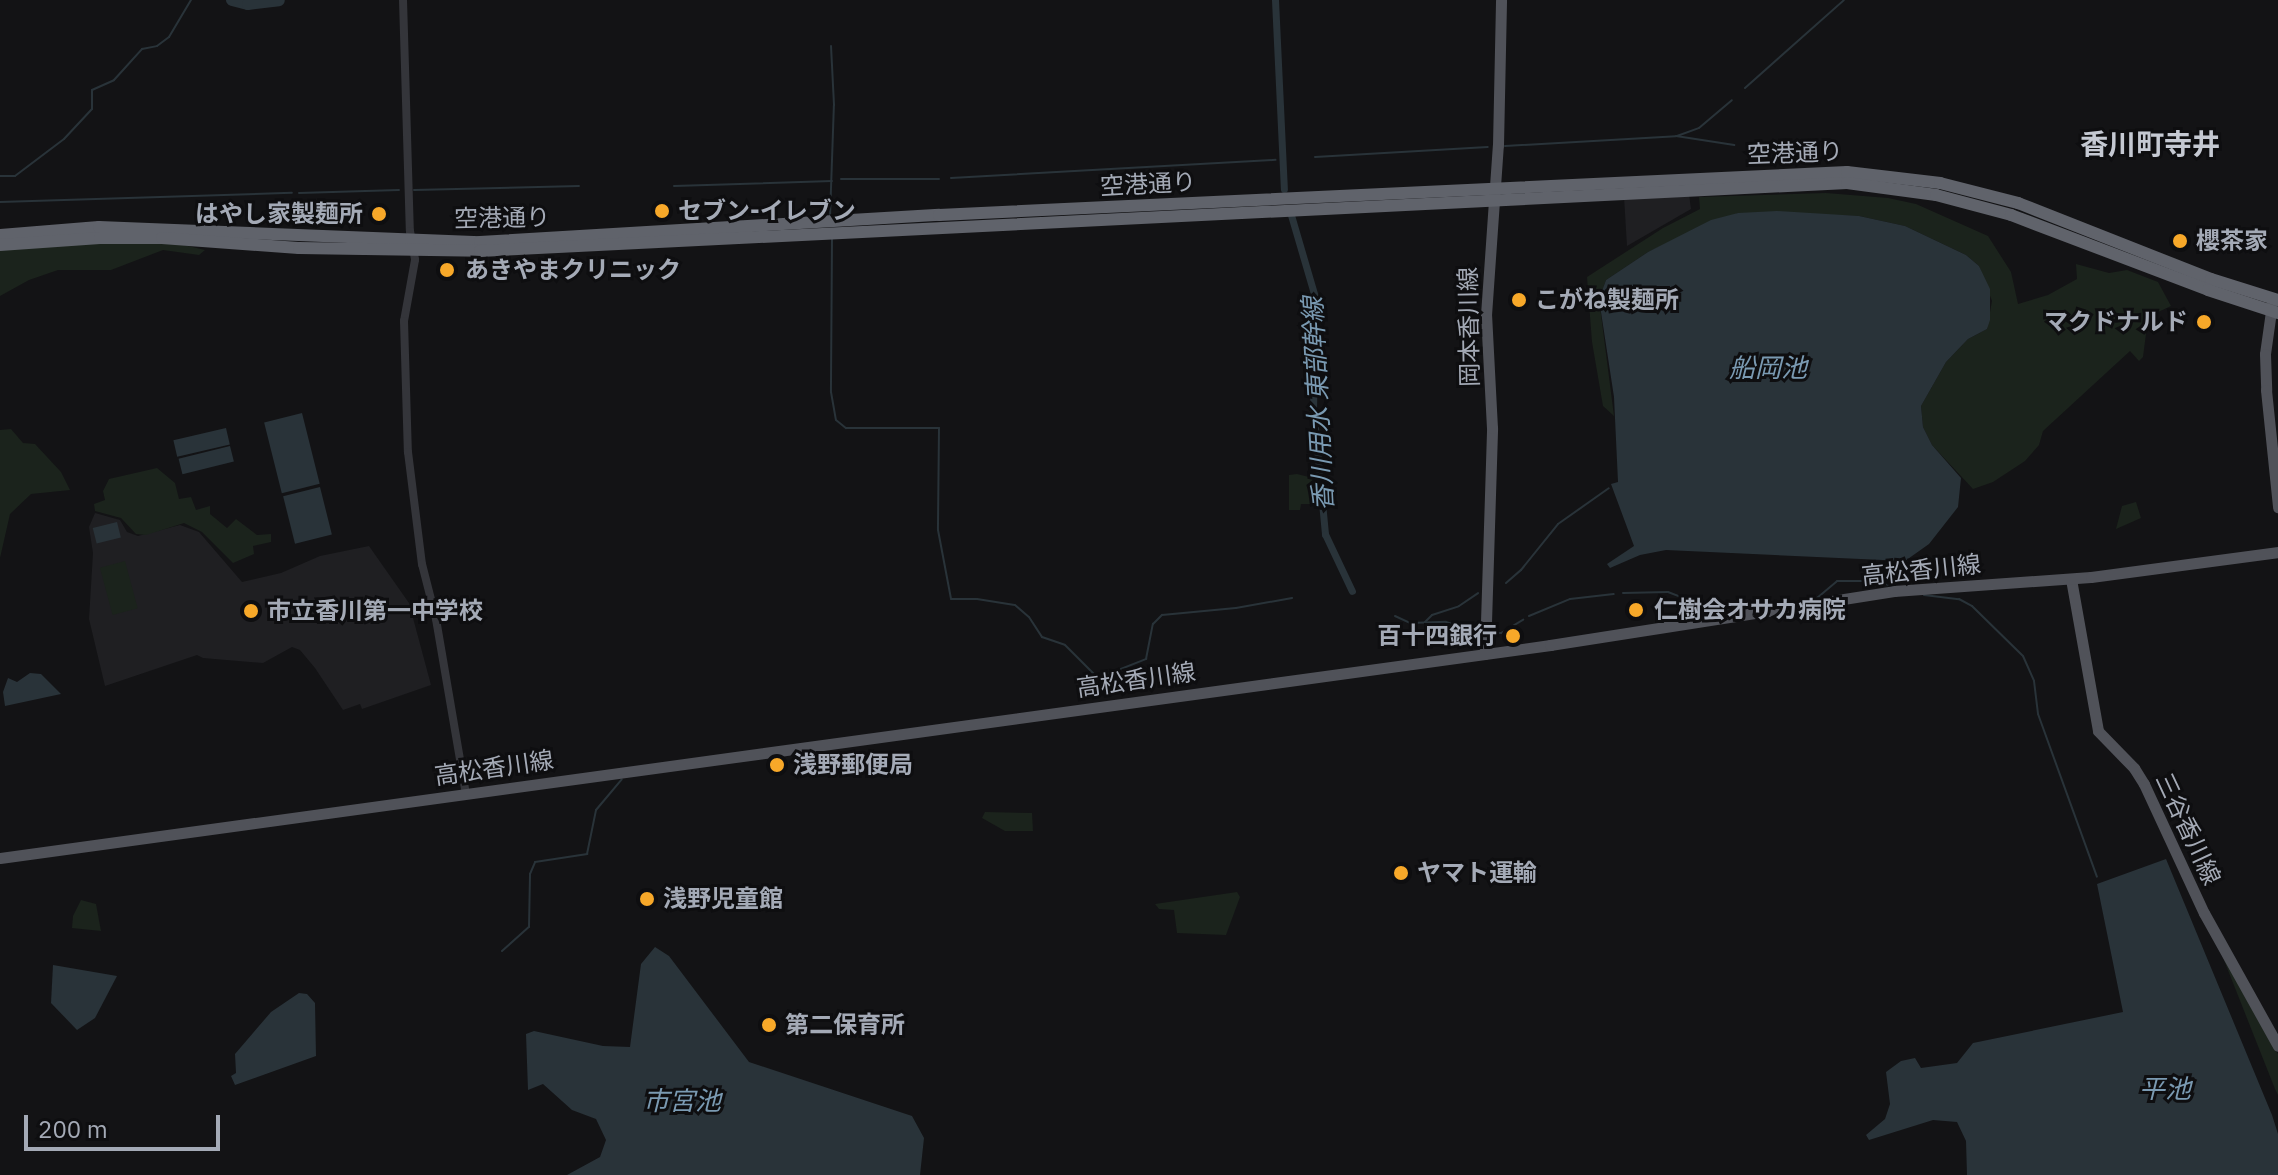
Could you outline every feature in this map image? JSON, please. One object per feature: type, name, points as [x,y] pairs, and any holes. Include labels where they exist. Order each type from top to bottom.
[{"type":"highway","name":"空港通り","points":[[0,245],[162,238],[299,248],[620,245],[1494,193],[1847,183],[1891,187],[2011,215],[2275,306]]},
{"type":"highway","name":"空港通り","points":[[0,235],[99,227],[237,231],[413,246]]},
{"type":"main road","name":"岡本香川線","points":[[1485,654],[1492,428],[1486,315],[1501,0]]},
{"type":"main road","points":[[2275,306],[2266,390],[2278,507]]},
{"type":"main road","name":"高松香川線","points":[[0,858],[1485,654],[1894,591],[2071,579],[2278,552]]},
{"type":"main road","name":"三谷香川線","points":[[2071,579],[2098,731],[2134,768],[2144,784],[2204,913],[2278,1046]]},
{"type":"street","points":[[403,0],[415,260],[406,302],[403,367],[408,452],[422,564],[436,619],[466,794]]},
{"type":"shaded area","points":[[1826,193],[1888,198],[1916,204],[1988,236],[2011,272],[2018,304],[2048,295],[2077,279],[2076,264],[2109,273],[2127,270],[2158,282],[2171,306],[2158,312],[2147,326],[2143,357],[2139,361],[2130,351],[2043,431],[2039,445],[2025,461],[1993,482],[1973,489],[1932,445],[1923,427],[1921,406],[1946,362],[1968,339],[1987,329],[1992,301],[1979,266],[1966,255],[1905,226],[1859,216],[1738,213],[1648,252],[1606,280],[1599,299],[1614,416],[1603,406],[1592,342],[1587,277],[1663,228],[1700,209],[1699,197]]},
{"type":"shaded area","points":[[1689,194],[1691,209],[1627,246],[1624,197]]},
{"type":"shaded area","points":[[167,241],[205,250],[199,255],[163,250],[111,270],[58,270],[29,280],[0,296],[0,250],[56,243]]},
{"type":"shaded area","points":[[11,429],[23,443],[35,444],[61,472],[70,490],[31,494],[10,514],[0,558],[0,430]]},
{"type":"shaded area","points":[[157,468],[175,483],[179,499],[191,497],[196,510],[210,506],[210,514],[227,528],[236,519],[257,535],[271,534],[271,542],[253,546],[254,554],[233,563],[202,532],[184,523],[146,535],[136,534],[121,518],[95,511],[94,504],[105,500],[103,491],[109,479]]},
{"type":"shaded area","points":[[1289,475],[1313,478],[1316,504],[1301,504],[1300,510],[1289,510]]},
{"type":"shaded area","points":[[2136,502],[2141,518],[2116,529],[2122,506]]},
{"type":"shaded area","name":"市立香川第一中学校","points":[[95,513],[120,520],[127,532],[138,536],[180,525],[199,532],[242,582],[281,573],[320,556],[369,546],[409,603],[431,685],[362,709],[360,704],[343,710],[315,668],[300,650],[292,647],[263,663],[197,655],[105,686],[89,619],[93,553],[89,527]]},
{"type":"shaded area","points":[[125,561],[138,608],[113,615],[100,568]]},
{"type":"shaded area","points":[[985,812],[1032,813],[1033,831],[1005,831],[982,818]]},
{"type":"shaded area","points":[[1237,892],[1240,897],[1226,935],[1177,933],[1174,910],[1159,909],[1155,904]]},
{"type":"shaded area","points":[[81,900],[96,904],[101,931],[72,928],[73,916]]},
{"type":"shaded area","points":[[2218,945],[2278,1054],[2278,1095],[2275,1089]]},
{"type":"water","name":"船岡池","points":[[1777,211],[1859,216],[1905,226],[1966,255],[1979,266],[1990,289],[1987,329],[1968,339],[1946,362],[1921,406],[1923,427],[1932,445],[1961,478],[1958,507],[1929,544],[1905,561],[1666,550],[1640,555],[1610,568],[1607,564],[1634,546],[1611,484],[1618,482],[1614,397],[1599,299],[1606,280],[1648,252],[1711,220],[1738,213]]},
{"type":"water","points":[[302,413],[320,484],[282,493],[264,422]]},
{"type":"water","points":[[226,428],[230,445],[177,457],[173,440]]},
{"type":"water","points":[[230,446],[234,462],[182,474],[179,459]]},
{"type":"water","points":[[320,487],[332,535],[295,544],[283,496]]},
{"type":"water","points":[[117,522],[121,538],[97,544],[93,528]]},
{"type":"water","points":[[30,673],[41,674],[61,694],[5,706],[3,692],[8,678],[17,682]]},
{"type":"water","name":"平池","points":[[2166,859],[2272,1115],[2278,1134],[2278,1175],[1967,1175],[1966,1141],[1957,1122],[1933,1120],[1869,1140],[1866,1135],[1885,1119],[1890,1104],[1886,1072],[1901,1061],[1915,1058],[1921,1068],[1957,1063],[1973,1043],[2123,1012],[2097,884]]},
{"type":"water","name":"市宮池","points":[[655,947],[669,956],[749,1062],[912,1116],[924,1138],[920,1175],[567,1175],[600,1157],[606,1140],[596,1119],[572,1110],[543,1084],[528,1090],[526,1034],[534,1031],[603,1046],[630,1047],[641,964]]},
{"type":"water","points":[[53,965],[117,976],[95,1018],[77,1030],[51,1003]]},
{"type":"water","points":[[299,993],[307,994],[315,1003],[316,1056],[235,1085],[231,1076],[236,1073],[235,1054],[271,1012]]},
{"type":"waterway","points":[[0,176],[15,176],[64,139],[92,109],[92,90],[114,80],[142,49],[157,46],[169,37],[191,0]]},
{"type":"waterway","points":[[232,0],[248,4],[279,0]]},
{"type":"waterway","name":"香川用水 東部幹線","points":[[1275,0],[1284,189]]},
{"type":"waterway","points":[[1745,88],[1844,0]]},
{"type":"waterway","points":[[830,217],[834,105],[831,46]]},
{"type":"waterway","points":[[1677,136],[1699,128],[1732,100]]},
{"type":"waterway","points":[[1505,146],[1676,136],[1734,145]]},
{"type":"waterway","points":[[1315,157],[1488,147]]},
{"type":"waterway","points":[[951,178],[1276,160]]},
{"type":"waterway","points":[[841,179],[939,179]]},
{"type":"waterway","points":[[674,186],[832,181]]},
{"type":"waterway","points":[[414,190],[579,186]]},
{"type":"waterway","points":[[299,193],[399,190]]},
{"type":"waterway","points":[[0,202],[292,193]]},
{"type":"waterway","name":"香川用水 東部幹線","points":[[1291,215],[1315,297],[1313,407],[1325,534],[1352,591]]},
{"type":"waterway","points":[[832,239],[831,392],[836,420],[846,428],[939,428],[938,530],[951,599],[977,599],[1015,605],[1029,617],[1042,637],[1065,645],[1098,678],[1146,659],[1153,624],[1162,615],[1236,608],[1292,598]]},
{"type":"waterway","points":[[1506,583],[1521,570],[1558,524],[1609,488]]},
{"type":"waterway","points":[[1817,598],[1837,581],[1877,581],[1892,586]]},
{"type":"waterway","points":[[1623,593],[1668,592],[1684,598],[1698,611],[1776,604]]},
{"type":"waterway","points":[[1425,622],[1432,615],[1459,606],[1478,593]]},
{"type":"waterway","points":[[1529,616],[1570,599],[1614,594]]},
{"type":"waterway","points":[[1924,595],[1959,599],[1972,606],[2023,656],[2034,681],[2038,714],[2097,877]]},
{"type":"waterway","points":[[1395,616],[1410,623],[1446,622],[1479,633]]},
{"type":"waterway","points":[[1492,633],[1501,633],[1523,620]]},
{"type":"waterway","points":[[502,951],[529,927],[530,874],[535,862],[587,854],[596,810],[622,779]]},
{"type":"place","name":"セブン-イレブン","points":[[662,211]]},
{"type":"place","name":"はやし家製麺所","points":[[379,214]]},
{"type":"place","name":"櫻茶家","points":[[2180,241]]},
{"type":"place","name":"あきやまクリニック","points":[[447,270]]},
{"type":"place","name":"こがね製麺所","points":[[1519,300]]},
{"type":"place","name":"マクドナルド","points":[[2204,322]]},
{"type":"place","name":"仁樹会オサカ病院","points":[[1636,610]]},
{"type":"place","name":"市立香川第一中学校","points":[[251,611]]},
{"type":"place","name":"百十四銀行","points":[[1513,636]]},
{"type":"place","name":"浅野郵便局","points":[[777,765]]},
{"type":"place","name":"ヤマト運輸","points":[[1401,873]]},
{"type":"place","name":"浅野児童館","points":[[647,899]]},
{"type":"place","name":"第二保育所","points":[[769,1025]]},
{"type":"district","name":"香川町寺井","points":[[2150,144]]}]
